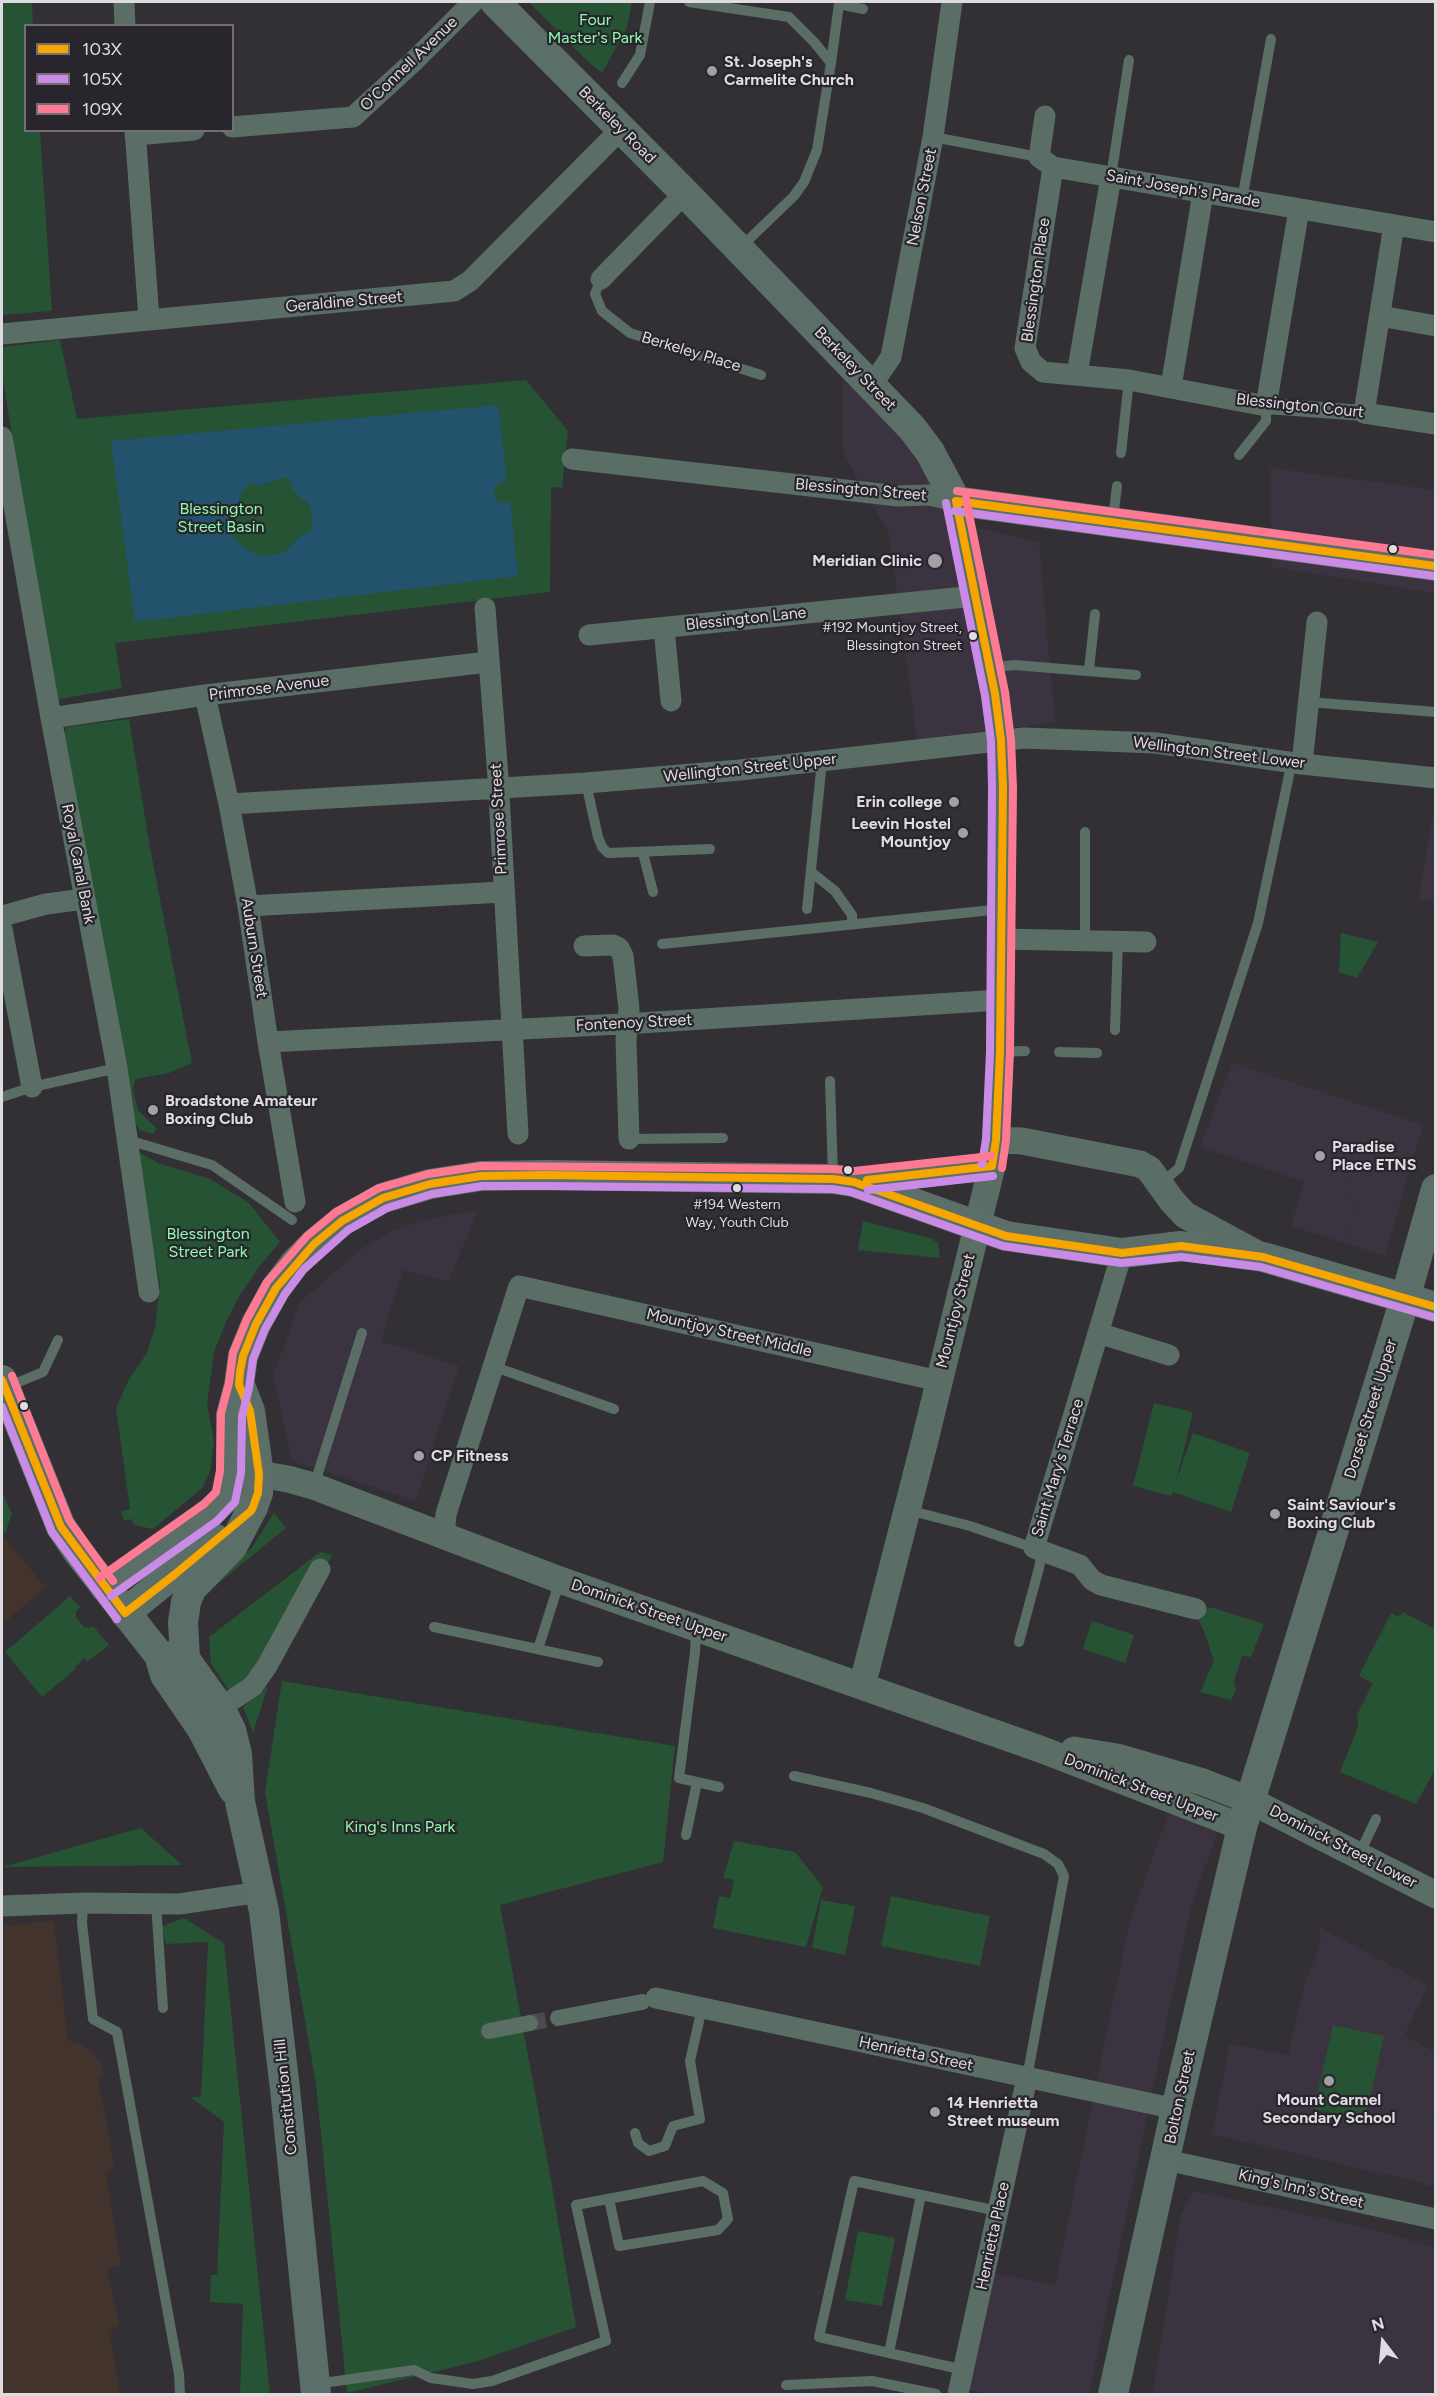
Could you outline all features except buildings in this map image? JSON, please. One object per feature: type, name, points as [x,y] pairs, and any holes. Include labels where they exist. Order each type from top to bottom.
[{"type":"main road","name":"Berkeley Road","points":[[495,2],[739,249]]},
{"type":"main road","name":"Berkeley Street","points":[[739,249],[921,439],[956,501]]},
{"type":"main road","name":"Blessington Street","points":[[956,501],[1436,566]]},
{"type":"main road","points":[[105,1587],[211,1512],[226,1497],[231,1472],[231,1415],[239,1385],[243,1356],[256,1324],[276,1288],[314,1244],[342,1221],[383,1198],[430,1184],[482,1176],[843,1181],[1006,1236],[1122,1253],[1181,1246],[1263,1257],[1436,1307]]},
{"type":"main road","name":"Dorset Street Upper","points":[[1246,1813],[1405,1299],[1436,1189]]},
{"type":"main road","name":"Constitution Hill","points":[[3,1385],[60,1526],[125,1613],[172,1657],[220,1708],[231,1730],[237,1754],[240,1802],[260,1892],[286,2101],[315,2389]]},
{"type":"main road","points":[[172,1657],[182,1637],[186,1602],[191,1589],[232,1547],[258,1493],[259,1474],[250,1411],[239,1385]]},
{"type":"main road","points":[[125,1613],[251,1511]]},
{"type":"main road","name":"Constitution Hill","points":[[172,1657],[165,1675],[202,1729],[240,1802]]},
{"type":"main road","name":"Bolton Street","points":[[1113,2394],[1176,2109],[1246,1813]]},
{"type":"street","points":[[123,2],[125,24]]},
{"type":"street","name":"O'Connell Avenue","points":[[234,128],[353,117],[413,62],[473,2]]},
{"type":"street","name":"Nelson Street","points":[[871,386],[891,357],[933,137],[952,2]]},
{"type":"street","name":"Blessington Place","points":[[1045,116],[1046,162],[1025,348],[1031,362],[1043,372],[1129,380]]},
{"type":"street","name":"Geraldine Street","points":[[2,334],[149,318],[454,291],[470,281],[621,129]]},
{"type":"street","points":[[149,318],[135,133],[155,132]]},
{"type":"street","name":"Saint Joseph's Parade","points":[[1046,162],[1111,177],[1436,232]]},
{"type":"street","points":[[1077,374],[1111,177]]},
{"type":"street","name":"Berkeley Place","points":[[601,279],[685,193]]},
{"type":"street","points":[[1171,387],[1203,193]]},
{"type":"street","points":[[1266,406],[1299,209]]},
{"type":"street","points":[[1364,413],[1394,225]]},
{"type":"street","points":[[1380,316],[1436,326]]},
{"type":"street","name":"Blessington Court","points":[[1129,380],[1266,406],[1364,413],[1436,424]]},
{"type":"street","name":"Royal Canal Bank","points":[[2,437],[51,718],[117,1068],[149,1292]]},
{"type":"street","name":"Blessington Street","points":[[572,459],[898,496],[929,495],[956,501]]},
{"type":"street","name":"Mountjoy Street","points":[[861,1686],[908,1510],[994,1153],[1013,1052],[1000,1000],[1003,788],[1001,740],[990,668],[956,501]]},
{"type":"street","name":"Blessington Lane","points":[[590,635],[975,596]]},
{"type":"street","name":"Primrose Street","points":[[485,608],[518,1134]]},
{"type":"street","points":[[1297,763],[1308,702],[1317,622]]},
{"type":"street","points":[[664,627],[671,701]]},
{"type":"street","name":"Primrose Avenue","points":[[51,718],[205,695],[488,662]]},
{"type":"street","name":"Auburn Street","points":[[205,695],[248,906],[293,1211]]},
{"type":"street","name":"Wellington Street Lower","points":[[1001,740],[1056,738],[1156,743],[1297,763],[1436,778]]},
{"type":"street","name":"Wellington Street Upper","points":[[229,804],[586,783],[740,770],[1001,740]]},
{"type":"street","points":[[248,906],[502,892]]},
{"type":"street","points":[[2,916],[46,904],[84,899]]},
{"type":"street","points":[[2,929],[32,1087]]},
{"type":"street","points":[[1001,939],[1146,942]]},
{"type":"street","points":[[584,946],[613,945],[619,948],[623,956],[629,1008],[626,1024],[629,1139]]},
{"type":"street","name":"Fontenoy Street","points":[[268,1042],[626,1024],[1000,1000]]},
{"type":"street","points":[[843,1181],[994,1153],[1022,1141],[1140,1164],[1149,1169],[1185,1215],[1263,1257]]},
{"type":"street","name":"Saint Mary's Terrace","points":[[1122,1253],[1038,1550],[1080,1565],[1092,1580],[1101,1585],[1196,1610]]},
{"type":"street","name":"Mountjoy Street Middle","points":[[492,1366],[519,1286],[939,1381]]},
{"type":"street","points":[[1098,1333],[1169,1355]]},
{"type":"street","points":[[444,1537],[446,1514],[492,1366]]},
{"type":"street","name":"Dominick Street Upper","points":[[259,1474],[314,1486],[560,1580],[1040,1749],[1058,1748],[1117,1757],[1203,1782],[1246,1813]]},
{"type":"street","points":[[220,1708],[253,1686],[267,1666],[320,1569]]},
{"type":"street","name":"Dominick Street Lower","points":[[1246,1813],[1359,1855],[1436,1895]]},
{"type":"street","points":[[2,1906],[82,1913],[156,1904],[179,1904],[260,1892]]},
{"type":"street","points":[[558,2018],[649,2000]]},
{"type":"street","name":"Henrietta Street","points":[[649,2000],[702,2008],[1176,2109]]},
{"type":"street","points":[[489,2031],[530,2023]]},
{"type":"street","name":"Henrietta Place","points":[[958,2394],[1027,2078]]},
{"type":"street","name":"King's Inn's Street","points":[[1166,2160],[1436,2219]]},
{"type":"lane","points":[[622,83],[640,55],[650,2]]},
{"type":"lane","points":[[689,2],[789,17],[831,63]]},
{"type":"lane","points":[[739,249],[794,196],[804,182],[817,150],[839,4],[863,9]]},
{"type":"lane","points":[[1242,200],[1271,39]]},
{"type":"lane","points":[[1111,177],[1129,60]]},
{"type":"lane","name":"Saint Joseph's Parade","points":[[933,137],[1046,162]]},
{"type":"lane","name":"Berkeley Place","points":[[601,279],[595,294],[596,301],[602,311],[630,333],[761,375]]},
{"type":"lane","points":[[1121,453],[1129,380]]},
{"type":"lane","points":[[1239,455],[1266,421],[1266,406]]},
{"type":"lane","points":[[1113,521],[1117,486]]},
{"type":"lane","points":[[1089,670],[1095,614]]},
{"type":"lane","points":[[990,668],[1014,665],[1136,675]]},
{"type":"lane","points":[[1308,702],[1436,712]]},
{"type":"lane","points":[[807,909],[822,761]]},
{"type":"lane","points":[[1161,1183],[1179,1168],[1258,923],[1297,763]]},
{"type":"lane","points":[[586,783],[602,847],[608,853],[710,849]]},
{"type":"lane","points":[[1085,832],[1085,939]]},
{"type":"lane","points":[[643,853],[653,892]]},
{"type":"lane","points":[[811,872],[835,891],[852,915],[852,924]]},
{"type":"lane","points":[[662,944],[1002,909]]},
{"type":"lane","points":[[1115,1030],[1118,941]]},
{"type":"lane","points":[[1059,1052],[1097,1053]]},
{"type":"lane","points":[[2,1096],[117,1068]]},
{"type":"lane","points":[[830,1081],[843,1181]]},
{"type":"lane","points":[[629,1139],[723,1138]]},
{"type":"lane","points":[[128,1140],[212,1165],[293,1211]]},
{"type":"lane","points":[[314,1486],[362,1334]]},
{"type":"lane","points":[[3,1385],[43,1372],[58,1340]]},
{"type":"lane","points":[[492,1366],[614,1409]]},
{"type":"lane","points":[[908,1510],[970,1526],[1038,1550],[1039,1568],[1019,1642]]},
{"type":"lane","points":[[538,1649],[560,1580]]},
{"type":"lane","points":[[434,1627],[598,1662]]},
{"type":"lane","points":[[695,1627],[695,1652],[679,1778],[719,1787]]},
{"type":"lane","points":[[794,1776],[871,1792],[923,1808],[1044,1854],[1058,1864],[1064,1876],[1027,2078]]},
{"type":"lane","points":[[686,1835],[697,1782]]},
{"type":"lane","points":[[1359,1855],[1376,1820]]},
{"type":"lane","points":[[156,1904],[163,2008]]},
{"type":"lane","points":[[82,1913],[93,2019],[117,2032],[180,2394]]},
{"type":"lane","points":[[635,2133],[638,2142],[649,2151],[665,2146],[673,2126],[700,2119],[690,2061],[702,2008]]},
{"type":"lane","points":[[315,2389],[414,2370],[431,2378],[473,2384],[492,2381],[606,2341],[576,2205],[703,2181],[723,2193],[728,2219],[718,2230],[619,2246],[609,2199]]},
{"type":"lane","points":[[964,2370],[819,2337],[854,2181],[998,2211]]},
{"type":"lane","points":[[889,2353],[921,2195]]},
{"type":"lane","points":[[786,2385],[872,2381],[936,2394]]},
{"type":"shaded area","points":[[843,381],[877,400],[977,528],[1039,542],[1055,722],[917,740],[889,534],[843,453]]},
{"type":"shaded area","points":[[1270,468],[1435,490],[1435,593],[1272,567]]},
{"type":"shaded area","points":[[1435,805],[1435,902],[1418,899]]},
{"type":"shaded area","name":"Paradise Place ETNS","points":[[1232,1063],[1423,1125],[1408,1176],[1369,1165],[1364,1180],[1350,1175],[1343,1198],[1357,1203],[1344,1243],[1291,1226],[1304,1182],[1200,1147]]},
{"type":"shaded area","points":[[1369,1165],[1408,1176],[1385,1256],[1344,1243],[1357,1203],[1343,1198],[1350,1175]]},
{"type":"shaded area","points":[[478,1210],[448,1282],[403,1270],[381,1341],[459,1366],[416,1501],[292,1461],[273,1376],[300,1302],[364,1247],[392,1231],[423,1220]]},
{"type":"shaded area","points":[[2,1535],[45,1587],[2,1625]]},
{"type":"shaded area","points":[[1170,1809],[1219,1827],[1190,1911],[1089,2394],[990,2394],[964,2389],[988,2272],[1055,2285],[1129,1924]]},
{"type":"shaded area","points":[[54,1921],[68,2041],[80,2044],[91,2051],[99,2060],[104,2075],[98,2077],[115,2169],[106,2173],[121,2265],[107,2268],[119,2323],[110,2334],[120,2394],[2,2394],[2,1926]]},
{"type":"shaded area","name":"Mount Carmel Secondary School","points":[[1319,1927],[1428,1985],[1404,2036],[1435,2052],[1435,2108],[1432,2116],[1436,2117],[1435,2188],[1418,2182],[1212,2134],[1230,2044],[1288,2055],[1305,1984],[1321,1942]]},
{"type":"shaded area","points":[[1194,2191],[1354,2225],[1435,2247],[1435,2394],[1153,2394],[1181,2214]]},
{"type":"green space","points":[[2,2],[32,2],[33,24],[24,24],[24,132],[40,132],[52,311],[2,315]]},
{"type":"green space","name":"Four Master's Park","points":[[529,2],[632,2],[627,28],[602,73],[586,60]]},
{"type":"green space","name":"Blessington Street Basin","points":[[60,340],[77,419],[526,380],[568,431],[562,488],[552,487],[551,491],[550,592],[115,643],[122,688],[54,700],[2,373],[2,347]]},
{"type":"green space","points":[[129,719],[150,848],[192,1063],[169,1073],[135,1079],[133,1090],[138,1110],[157,1129],[153,1134],[140,1130],[130,1117],[62,736],[67,727]]},
{"type":"green space","points":[[1341,933],[1378,942],[1357,978],[1339,972]]},
{"type":"green space","name":"Blessington Street Park","points":[[135,1150],[158,1163],[210,1179],[249,1203],[280,1242],[240,1295],[214,1352],[207,1404],[214,1442],[210,1471],[202,1488],[153,1529],[134,1525],[132,1519],[124,1521],[121,1511],[130,1509],[116,1408],[129,1379],[147,1353],[155,1327],[160,1285]]},
{"type":"green space","points":[[863,1221],[930,1238],[938,1243],[940,1258],[858,1250]]},
{"type":"green space","points":[[1154,1403],[1193,1412],[1176,1482],[1193,1433],[1250,1453],[1231,1512],[1173,1492],[1172,1496],[1133,1486]]},
{"type":"green space","points":[[2,1492],[12,1514],[5,1533],[2,1529]]},
{"type":"green space","points":[[274,1513],[286,1528],[215,1586],[212,1580],[251,1549]]},
{"type":"green space","points":[[320,1552],[333,1555],[243,1683],[233,1689],[228,1689],[211,1664],[209,1637]]},
{"type":"green space","points":[[70,1596],[80,1607],[76,1611],[76,1616],[80,1622],[84,1627],[93,1626],[109,1645],[88,1661],[84,1658],[75,1667],[76,1669],[42,1697],[5,1652]]},
{"type":"green space","points":[[1210,1607],[1264,1624],[1251,1657],[1242,1656],[1234,1681],[1236,1690],[1231,1700],[1200,1692],[1214,1661],[1204,1631],[1196,1616]]},
{"type":"green space","points":[[1403,1612],[1435,1629],[1435,1770],[1416,1804],[1340,1772],[1358,1727],[1357,1715],[1373,1683],[1359,1676],[1391,1613],[1397,1616]]},
{"type":"green space","points":[[1092,1621],[1134,1635],[1125,1663],[1083,1649]]},
{"type":"green space","name":"King's Inns Park","points":[[282,1681],[675,1746],[663,1862],[500,1905],[576,2327],[478,2361],[347,2393],[316,2084],[265,1792]]},
{"type":"green space","points":[[268,1686],[253,1733],[243,1707]]},
{"type":"green space","points":[[141,1828],[182,1865],[2,1867]]},
{"type":"green space","points":[[734,1841],[795,1852],[823,1887],[806,1947],[713,1928],[719,1896],[730,1898],[734,1880],[723,1878]]},
{"type":"green space","points":[[891,1896],[990,1916],[980,1966],[881,1946]]},
{"type":"green space","points":[[821,1900],[855,1906],[845,1955],[812,1948]]},
{"type":"green space","points":[[184,1918],[224,1943],[270,2394],[240,2394],[243,2304],[210,2302],[211,2275],[217,2275],[224,2122],[190,2097],[201,2097],[208,1942],[166,1944],[162,1926]]},
{"type":"green space","points":[[1333,2025],[1384,2036],[1365,2120],[1314,2109]]},
{"type":"green space","points":[[858,2231],[895,2238],[882,2306],[845,2300]]},
{"type":"water","name":"Blessington Street Basin","points":[[498,405],[507,482],[500,483],[494,490],[495,499],[501,503],[510,502],[518,576],[135,622],[111,441]],"holes":[[[287,477],[293,486],[292,490],[310,505],[313,519],[312,529],[297,539],[285,552],[264,557],[251,552],[232,537],[229,514],[241,512],[239,502],[241,493],[250,483],[260,487],[265,483]]]},
{"type":"tunnel","points":[[530,2023],[558,2018]]},
{"type":"transit line","name":"109X","points":[[957,491],[1436,555]]},
{"type":"transit line","name":"109X","points":[[966,499],[1005,692],[1011,740],[1013,788],[1010,1052],[1006,1140],[1002,1168]]},
{"type":"transit line","name":"103X","points":[[956,501],[995,694],[1001,740],[1003,788],[1000,1052],[996,1140],[992,1166]]},
{"type":"transit line","name":"103X","points":[[956,501],[1435,566]]},
{"type":"transit line","name":"105X","points":[[946,503],[985,696],[991,741],[990,1052],[986,1139],[982,1164]]},
{"type":"transit line","name":"105X","points":[[955,511],[1434,576]]},
{"type":"transit line","name":"109X","points":[[99,1578],[204,1504],[216,1492],[220,1471],[221,1413],[229,1383],[233,1353],[247,1319],[267,1282],[307,1236],[336,1212],[379,1188],[428,1174],[481,1166],[854,1171],[991,1156]]},
{"type":"transit line","name":"103X","points":[[867,1180],[992,1166]]},
{"type":"transit line","name":"103X","points":[[125,1613],[174,1575],[253,1507],[258,1493],[259,1474],[250,1411],[239,1385],[240,1372],[243,1356],[256,1324],[276,1288],[314,1244],[342,1221],[383,1198],[430,1184],[481,1176],[546,1175],[833,1179],[854,1182],[1006,1236],[1122,1253],[1181,1246],[1263,1257],[1436,1307]]},
{"type":"transit line","name":"105X","points":[[868,1190],[993,1176]]},
{"type":"transit line","name":"105X","points":[[111,1596],[217,1521],[235,1502],[241,1473],[242,1416],[253,1359],[265,1329],[285,1294],[303,1270],[348,1230],[387,1208],[432,1194],[482,1186],[832,1189],[851,1192],[1003,1246],[1121,1263],[1181,1257],[1261,1267],[1433,1317]]},
{"type":"transit line","name":"109X","points":[[12,1376],[69,1520],[113,1581]]},
{"type":"transit line","name":"103X","points":[[2,1380],[61,1527],[125,1613]]},
{"type":"transit line","name":"105X","points":[[2,1407],[52,1532],[117,1619]]},
{"type":"place","name":"St. Joseph's Carmelite Church","points":[[712,71]]},
{"type":"place","name":"Meridian Clinic","points":[[935,561]]},
{"type":"place","name":"#192 Mountjoy Street, Blessington Street","points":[[973,636]]},
{"type":"place","name":"Erin college","points":[[954,802]]},
{"type":"place","name":"Leevin Hostel Mountjoy","points":[[963,833]]},
{"type":"place","name":"Broadstone Amateur Boxing Club","points":[[153,1110]]},
{"type":"place","name":"Paradise Place ETNS","points":[[1320,1156]]},
{"type":"place","name":"#194 Western Way, Youth Club","points":[[737,1188]]},
{"type":"place","name":"CP Fitness","points":[[419,1456]]},
{"type":"place","name":"Saint Saviour's Boxing Club","points":[[1275,1514]]},
{"type":"place","name":"Mount Carmel Secondary School","points":[[1329,2081]]},
{"type":"place","name":"14 Henrietta Street museum","points":[[935,2112]]}]
